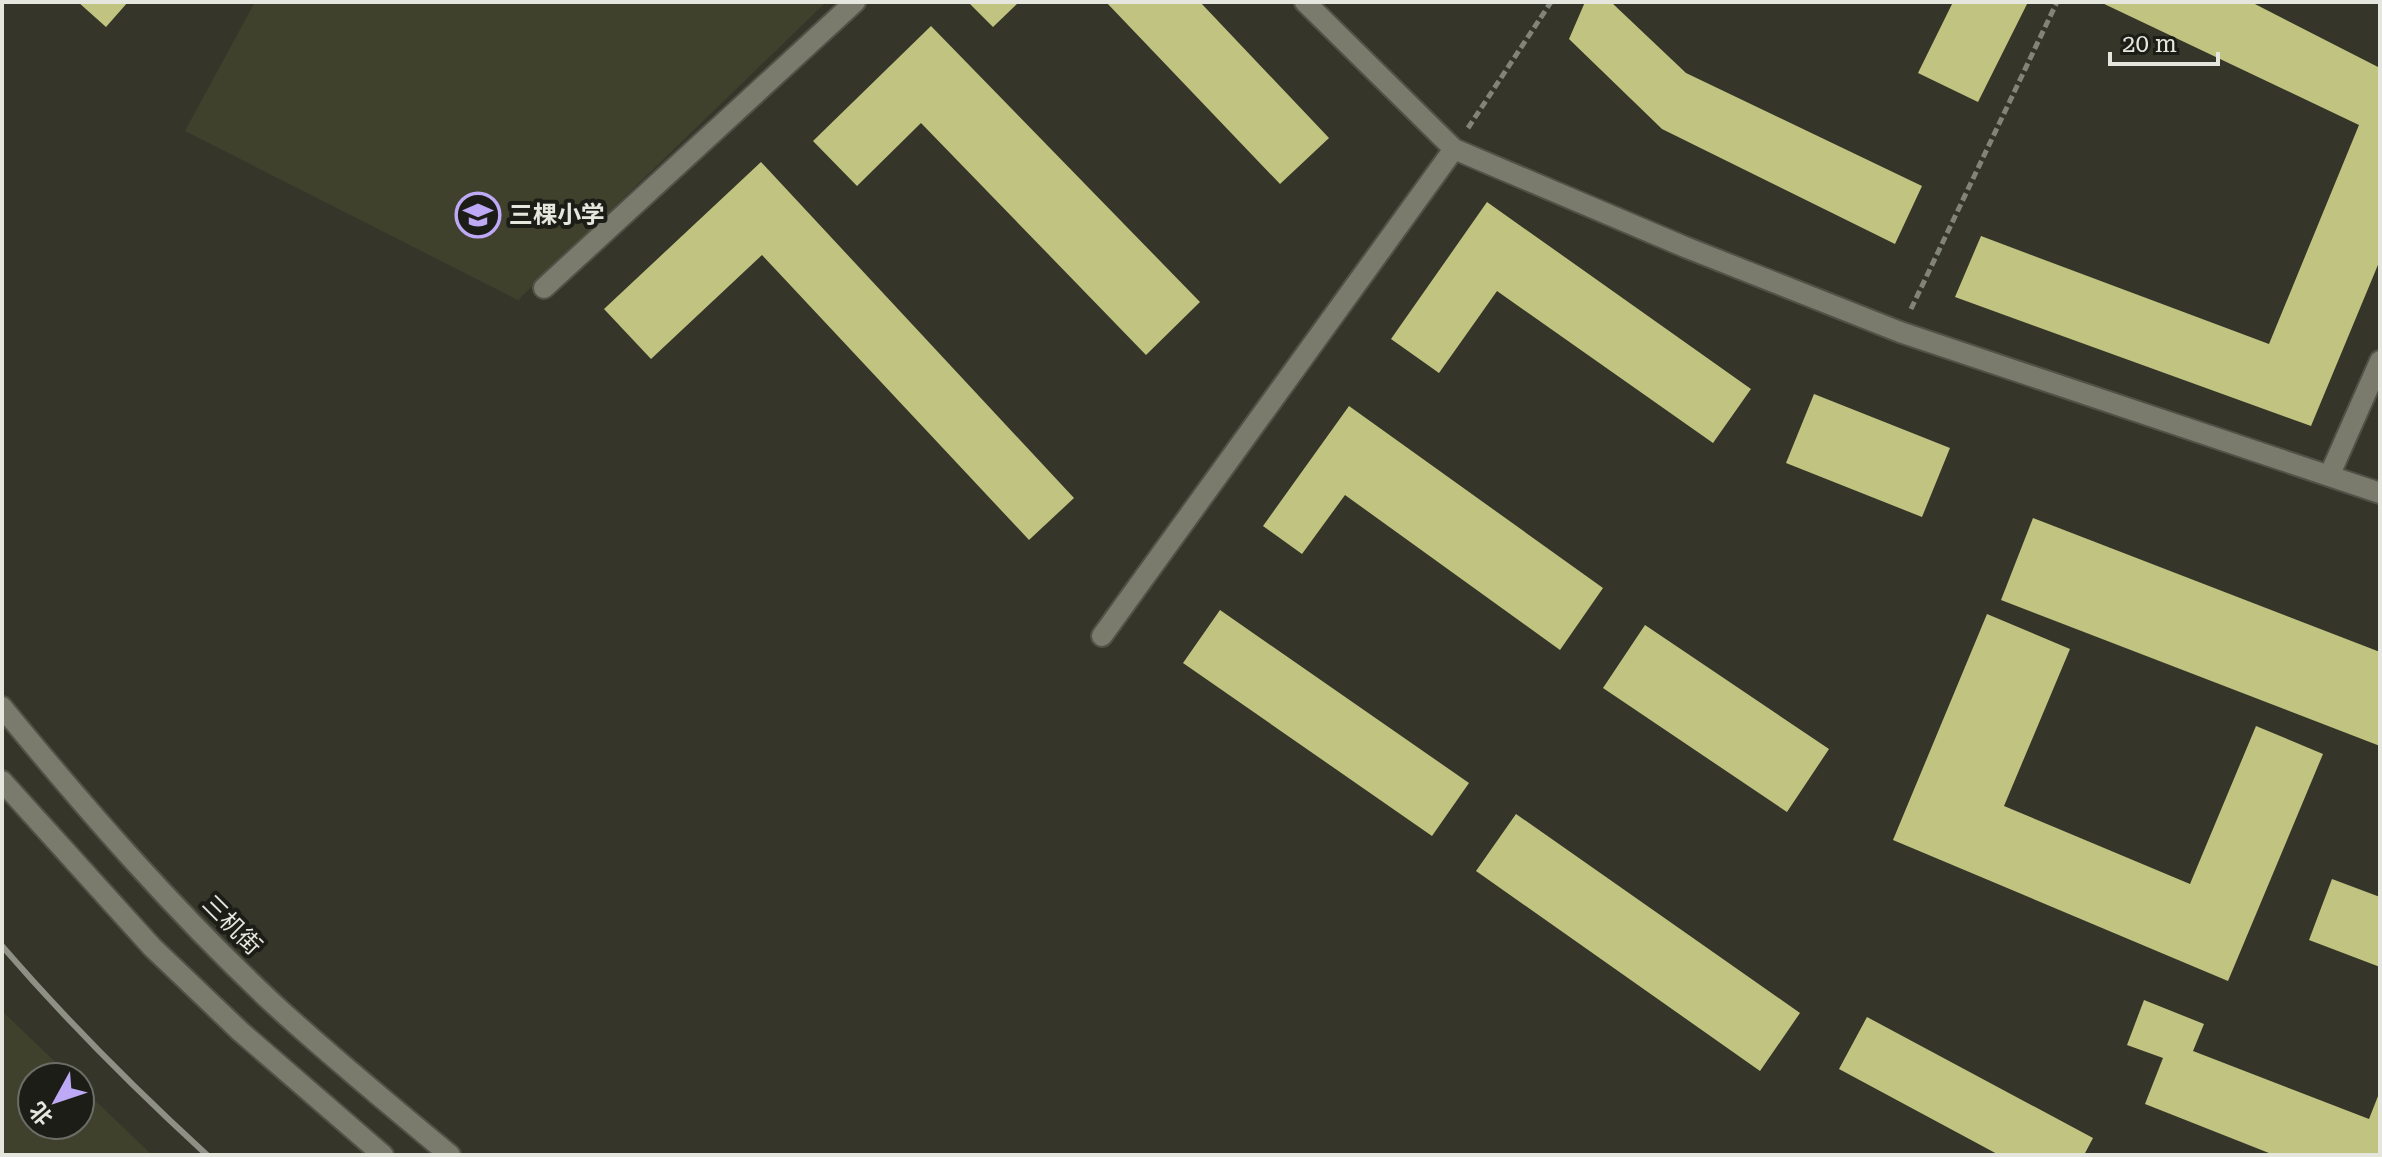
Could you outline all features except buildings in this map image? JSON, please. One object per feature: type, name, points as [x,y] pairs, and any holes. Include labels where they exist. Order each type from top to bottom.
[{"type":"street","points":[[544,288],[855,2]]},
{"type":"street","points":[[1305,2],[1454,149],[1685,247],[1900,332],[2380,493]]},
{"type":"street","points":[[1102,636],[1454,149]]},
{"type":"street","points":[[2330,474],[2380,361]]},
{"type":"street","name":"三机街","points":[[2,707],[100,825],[215,946],[331,1056],[450,1155]]},
{"type":"street","points":[[2,781],[152,947],[241,1032],[383,1155]]},
{"type":"path","points":[[1454,149],[1551,2]]},
{"type":"path","points":[[1900,332],[2057,2]]},
{"type":"shaded area","name":"三棵小学","points":[[255,2],[826,2],[518,300],[185,131]]},
{"type":"shaded area","points":[[2,1011],[54,1061],[16,1061],[16,1141],[96,1141],[96,1101],[152,1155],[2,1155]]},
{"type":"railway","points":[[2,946],[102,1054],[207,1155]]},
{"type":"place","name":"三棵小学","points":[[478,215]]}]
